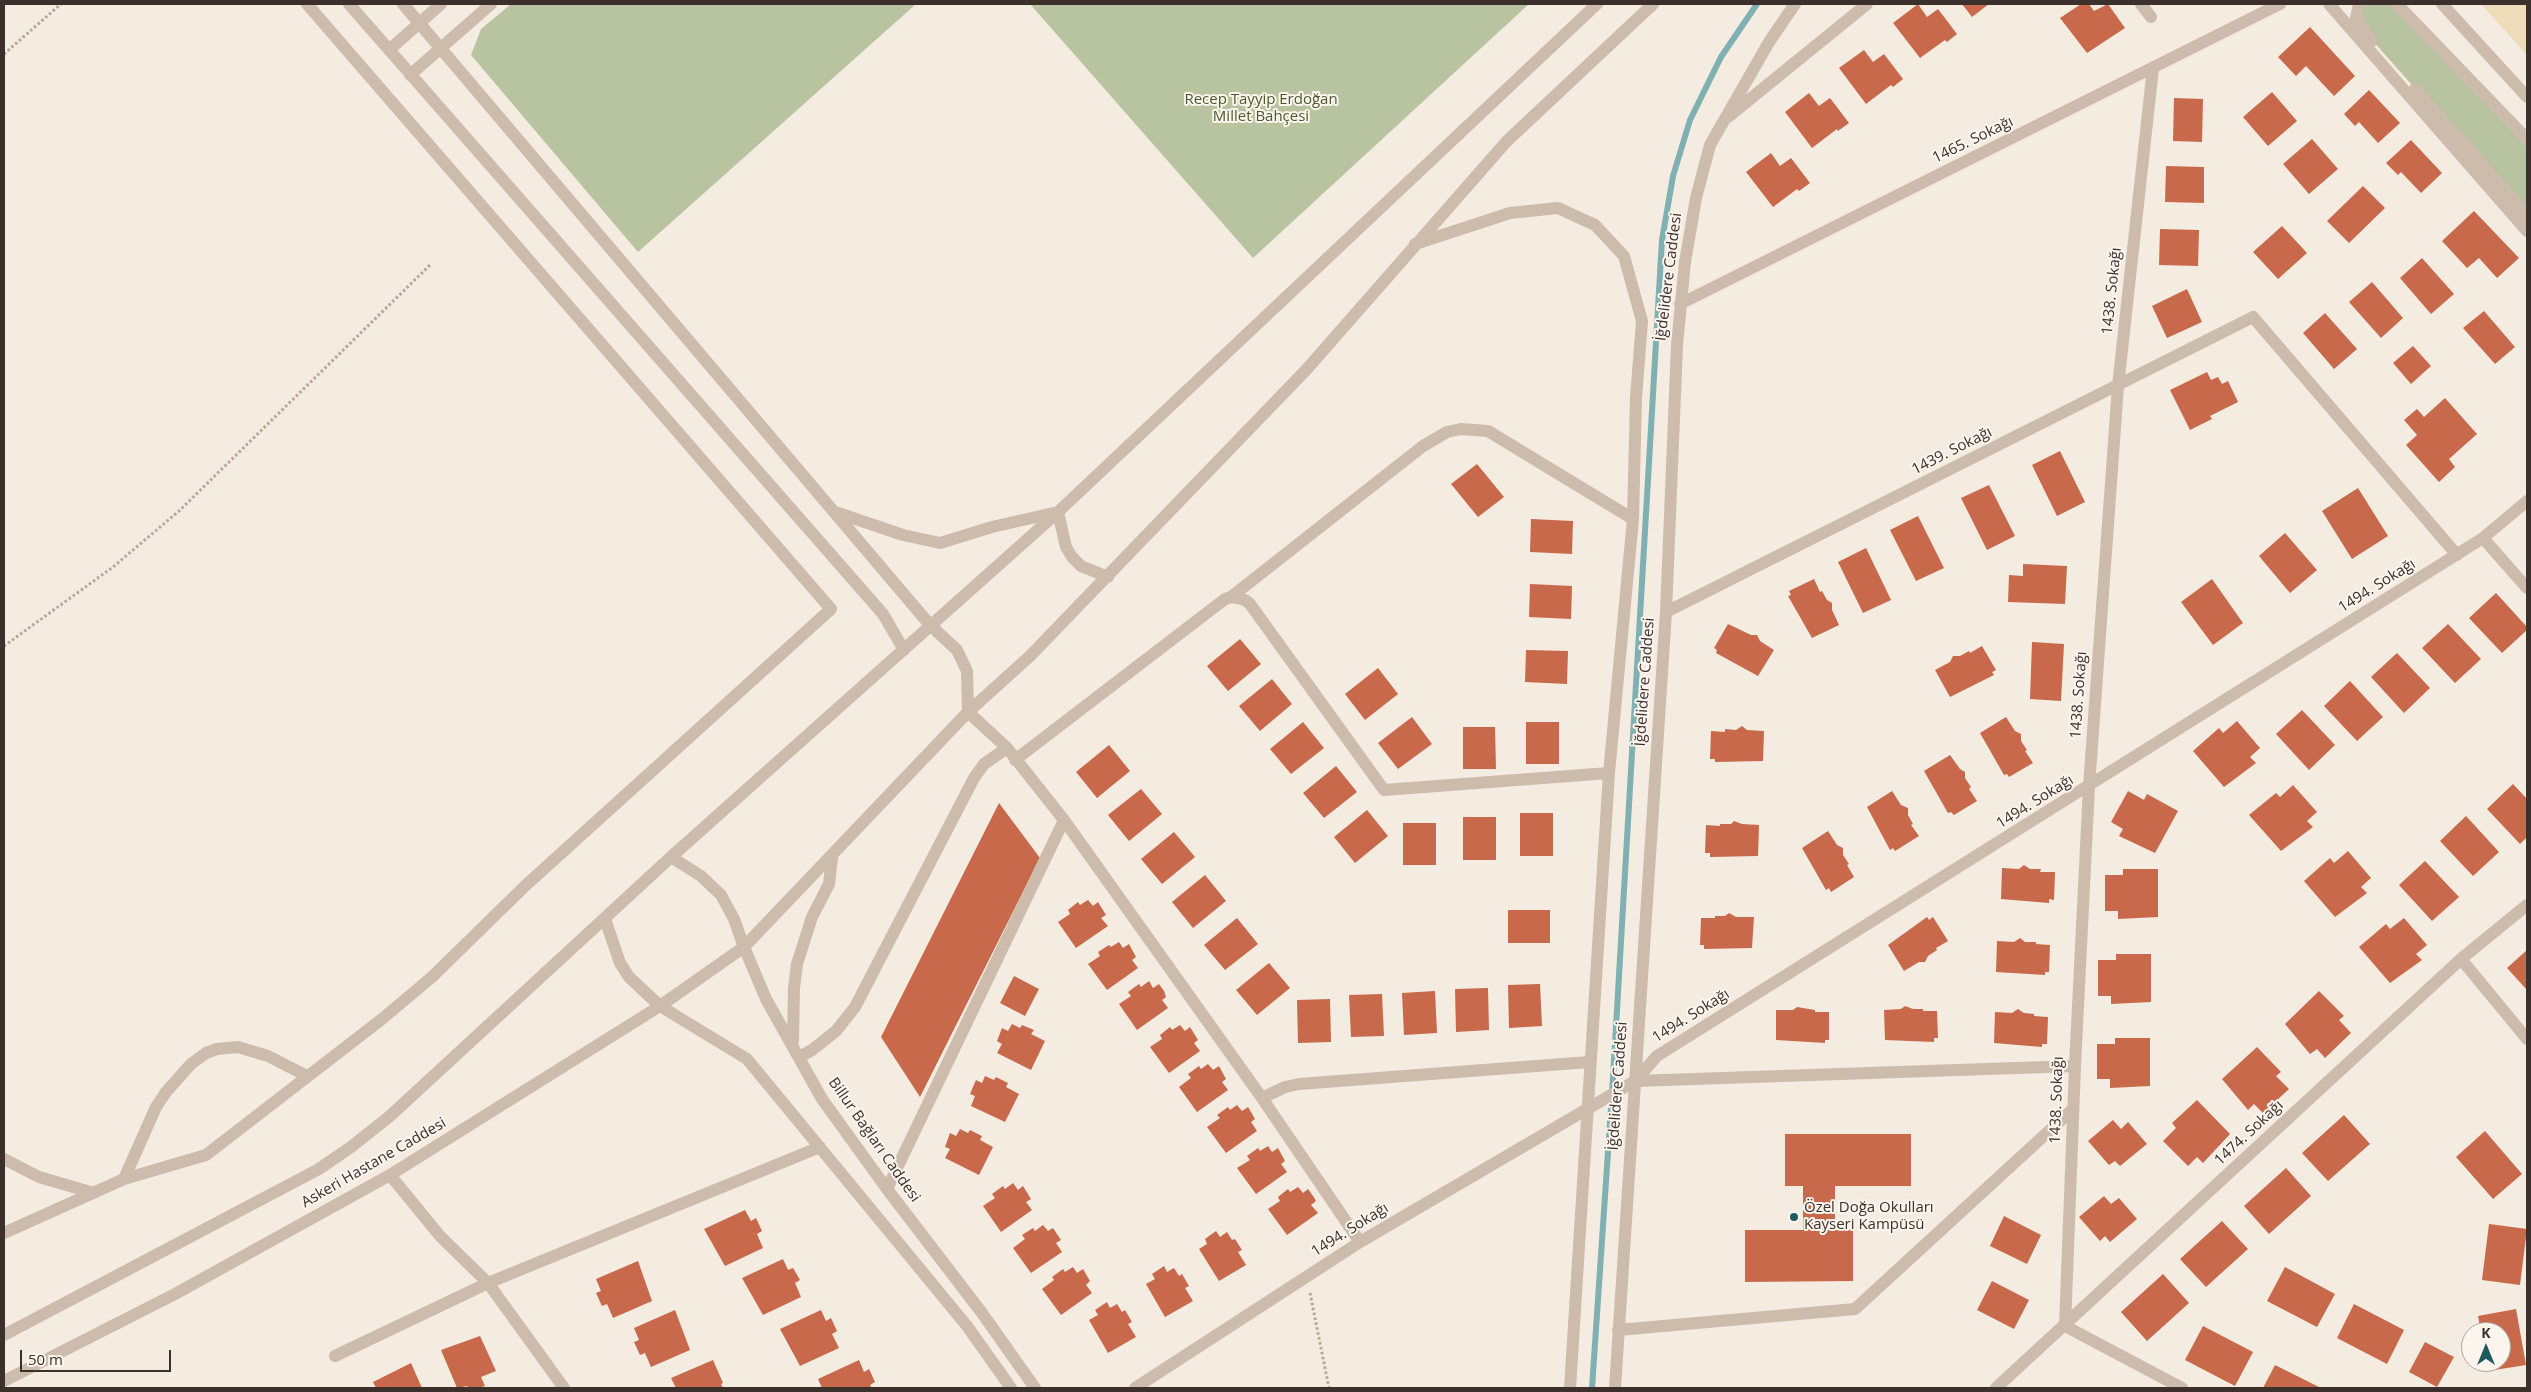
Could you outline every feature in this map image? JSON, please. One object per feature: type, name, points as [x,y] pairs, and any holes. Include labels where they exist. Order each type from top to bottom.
[{"type":"street","points":[[4,1233],[124,1179],[206,1155],[432,978],[526,886],[831,609],[307,4]]},
{"type":"street","points":[[349,4],[883,614],[904,650]]},
{"type":"street","points":[[403,4],[837,513],[930,625],[953,646],[962,659],[967,671],[968,712],[1007,748],[1064,820],[1262,1098],[1360,1242]]},
{"type":"street","points":[[389,50],[442,4]]},
{"type":"street","points":[[410,75],[491,4]]},
{"type":"street","points":[[1011,1388],[967,1326],[747,1059],[660,1006],[640,989],[620,963],[605,919],[671,857],[1058,512],[1597,4]]},
{"type":"street","name":"Askeri Hastane Caddesi","points":[[4,1381],[175,1294],[390,1176],[660,1006],[744,947],[832,857],[968,712],[1030,656],[1306,370],[1415,244],[1507,142],[1653,4]]},
{"type":"street","name":"İğdelidere Caddesi","points":[[1615,1388],[1631,1083],[1666,612],[1680,304],[1684,262],[1700,177],[1710,145],[1769,42],[1795,4]]},
{"type":"street","points":[[1722,122],[1867,4]]},
{"type":"street","points":[[2141,4],[2151,17]]},
{"type":"street","name":"1465. Sokağı","points":[[1680,304],[2280,4]]},
{"type":"street","points":[[2329,4],[2527,231]]},
{"type":"street","points":[[2359,4],[2356,18],[2365,32],[2527,215]]},
{"type":"street","points":[[2397,4],[2527,139]]},
{"type":"street","points":[[2442,4],[2527,97]]},
{"type":"street","name":"1438. Sokağı","points":[[2065,1326],[2073,1109],[2089,787],[2118,386],[2154,68]]},
{"type":"street","name":"İğdelidere Caddesi","points":[[1415,244],[1510,213],[1558,208],[1595,225],[1624,256],[1642,321],[1636,398],[1633,519],[1609,773],[1589,1062],[1570,1388]]},
{"type":"street","name":"1439. Sokağı","points":[[1666,612],[2253,317],[2457,555]]},
{"type":"street","points":[[1016,760],[1225,599],[1231,597],[1423,446],[1447,432],[1461,429],[1488,431],[1633,519]]},
{"type":"street","name":"1494. Sokağı","points":[[1135,1388],[1360,1242],[1587,1107],[1631,1083],[1657,1056],[2457,555],[2483,538],[2527,501]]},
{"type":"street","points":[[837,513],[903,536],[940,543],[992,527],[1058,512]]},
{"type":"street","points":[[1058,512],[1066,547],[1072,557],[1081,566],[1108,577]]},
{"type":"street","points":[[2483,538],[2527,588]]},
{"type":"street","points":[[1231,597],[1250,604],[1384,790],[1609,773]]},
{"type":"street","points":[[800,1057],[836,1032],[855,1007],[974,778],[984,764],[1007,748]]},
{"type":"street","points":[[887,1189],[1064,820]]},
{"type":"street","name":"Billur Bağları Caddesi","points":[[671,857],[701,876],[721,894],[734,919],[766,999],[793,1044],[822,1099],[887,1189],[982,1313],[1035,1388]]},
{"type":"street","points":[[793,1044],[792,1009],[797,964],[812,917],[829,884],[832,857]]},
{"type":"street","name":"1474. Sokağı","points":[[1996,1388],[2461,959],[2527,905]]},
{"type":"street","name":"Askeri Hastane Caddesi","points":[[4,1335],[319,1169],[351,1147],[398,1110],[605,919]]},
{"type":"street","points":[[2461,959],[2527,1039]]},
{"type":"street","points":[[124,1179],[156,1107],[166,1092],[191,1064],[206,1053],[217,1049],[238,1047],[268,1056],[308,1076]]},
{"type":"street","points":[[1262,1098],[1284,1087],[1299,1084],[1589,1062]]},
{"type":"street","points":[[1631,1083],[2075,1066]]},
{"type":"street","points":[[1618,1330],[1855,1309],[2073,1109]]},
{"type":"street","points":[[335,1356],[488,1283],[820,1147]]},
{"type":"street","points":[[4,1159],[39,1177],[94,1193]]},
{"type":"street","points":[[390,1176],[440,1236],[488,1283],[564,1388]]},
{"type":"street","points":[[2065,1326],[2182,1388]]},
{"type":"path","points":[[4,54],[60,4]]},
{"type":"path","points":[[4,646],[113,567],[179,511],[431,264]]},
{"type":"path","points":[[1308,1275],[1321,1357],[1329,1388]]},
{"type":"green space","points":[[511,4],[916,4],[638,252],[471,55],[481,29]]},
{"type":"green space","name":"Recep Tayyip Erdoğan Millet Bahçesi","points":[[1030,4],[1529,4],[1253,258]]},
{"type":"green space","points":[[2359,4],[2397,4],[2527,139],[2527,215],[2365,32]]},
{"type":"sand","points":[[2481,4],[2527,4],[2527,55]]},
{"type":"building","points":[[1918,4],[1927,17],[1938,9],[1957,34],[1920,58],[1893,23]]},
{"type":"building","points":[[1962,4],[1989,4],[1972,17]]},
{"type":"building","points":[[2081,4],[2089,4],[2094,11],[2108,4],[2125,28],[2087,53],[2060,18]]},
{"type":"building","points":[[2310,27],[2355,76],[2334,96],[2306,66],[2296,76],[2278,57]]},
{"type":"building","points":[[1864,50],[1873,62],[1884,54],[1903,79],[1893,87],[1891,85],[1866,104],[1839,68]]},
{"type":"building","points":[[2369,90],[2400,123],[2378,143],[2359,122],[2355,126],[2344,114]]},
{"type":"building","points":[[2272,92],[2297,121],[2268,146],[2243,117]]},
{"type":"building","points":[[1809,93],[1819,106],[1830,98],[1849,123],[1838,131],[1837,129],[1812,148],[1785,112]]},
{"type":"building","points":[[2174,98],[2203,99],[2202,142],[2173,141]]},
{"type":"building","points":[[2312,139],[2338,169],[2309,194],[2283,164]]},
{"type":"building","points":[[2411,140],[2442,173],[2421,193],[2401,172],[2398,175],[2386,163]]},
{"type":"building","points":[[1771,153],[1780,166],[1791,158],[1810,183],[1799,191],[1797,189],[1773,207],[1746,172]]},
{"type":"building","points":[[2166,166],[2204,167],[2204,203],[2165,202]]},
{"type":"building","points":[[2363,186],[2385,208],[2349,243],[2327,221]]},
{"type":"building","points":[[2474,211],[2519,258],[2497,278],[2479,258],[2467,268],[2442,241]]},
{"type":"building","points":[[2282,226],[2307,253],[2278,279],[2253,252]]},
{"type":"building","points":[[2160,229],[2199,230],[2198,266],[2159,265]]},
{"type":"building","points":[[2422,258],[2454,294],[2431,314],[2400,278]]},
{"type":"building","points":[[2372,282],[2403,318],[2381,338],[2349,302]]},
{"type":"building","points":[[2187,289],[2202,322],[2167,338],[2152,306]]},
{"type":"building","points":[[2484,311],[2515,347],[2495,364],[2463,328]]},
{"type":"building","points":[[2325,313],[2357,349],[2334,369],[2303,333]]},
{"type":"building","points":[[2413,346],[2431,366],[2411,384],[2393,363]]},
{"type":"building","points":[[2207,372],[2211,380],[2218,377],[2222,384],[2228,381],[2238,402],[2210,416],[2212,419],[2190,430],[2170,390]]},
{"type":"building","points":[[2445,398],[2477,434],[2449,459],[2455,467],[2439,482],[2406,445],[2417,435],[2404,420],[2417,409],[2424,417]]},
{"type":"building","points":[[2060,451],[2085,502],[2057,516],[2032,465]]},
{"type":"building","points":[[1477,464],[1504,497],[1478,517],[1451,484]]},
{"type":"building","points":[[1989,485],[2015,536],[1987,550],[1961,498]]},
{"type":"building","points":[[2358,488],[2388,536],[2352,559],[2322,511]]},
{"type":"building","points":[[1918,516],[1944,568],[1916,581],[1890,530]]},
{"type":"building","points":[[1531,519],[1573,521],[1572,554],[1530,552]]},
{"type":"building","points":[[2285,533],[2317,570],[2290,593],[2259,556]]},
{"type":"building","points":[[1866,548],[1891,600],[1863,613],[1838,562]]},
{"type":"building","points":[[2023,564],[2067,566],[2065,604],[2008,602],[2009,575],[2023,576]]},
{"type":"building","points":[[1814,579],[1820,592],[1822,591],[1827,600],[1832,603],[1832,610],[1839,625],[1812,638],[1788,596],[1791,595],[1789,591]]},
{"type":"building","points":[[2212,579],[2243,623],[2213,645],[2181,602]]},
{"type":"building","points":[[1530,584],[1572,586],[1571,619],[1529,617]]},
{"type":"building","points":[[2496,593],[2527,627],[2527,630],[2502,653],[2469,618]]},
{"type":"building","points":[[1728,624],[1751,635],[1757,635],[1760,641],[1774,650],[1758,676],[1716,653],[1717,650],[1714,648]]},
{"type":"building","points":[[2448,624],[2481,659],[2455,683],[2422,648]]},
{"type":"building","points":[[1240,639],[1261,664],[1228,691],[1207,666]]},
{"type":"building","points":[[2032,642],[2064,644],[2061,701],[2030,699]]},
{"type":"building","points":[[1982,646],[1996,670],[1992,672],[1994,675],[1950,697],[1935,670],[1950,662],[1953,656],[1960,656],[1969,651],[1970,653]]},
{"type":"building","points":[[1526,650],[1568,651],[1567,684],[1525,682]]},
{"type":"building","points":[[2397,653],[2430,688],[2404,713],[2371,677]]},
{"type":"building","points":[[1378,668],[1398,694],[1365,720],[1345,694]]},
{"type":"building","points":[[1272,679],[1292,704],[1260,731],[1239,706]]},
{"type":"building","points":[[2350,681],[2383,717],[2357,741],[2324,706]]},
{"type":"building","points":[[2302,710],[2335,745],[2309,770],[2276,734]]},
{"type":"building","points":[[1412,717],[1432,744],[1398,769],[1378,743]]},
{"type":"building","points":[[2006,717],[2015,731],[2021,734],[2021,741],[2027,750],[2025,751],[2033,763],[2009,777],[2007,774],[2004,775],[1980,733]]},
{"type":"building","points":[[2237,721],[2260,748],[2250,757],[2256,763],[2224,787],[2193,751],[2219,728],[2223,733]]},
{"type":"building","points":[[1303,722],[1324,748],[1291,774],[1270,749]]},
{"type":"building","points":[[1526,722],[1559,722],[1559,764],[1526,764]]},
{"type":"building","points":[[1742,726],[1747,730],[1764,731],[1763,761],[1715,762],[1715,759],[1710,759],[1711,731],[1725,732],[1725,729],[1736,730]]},
{"type":"building","points":[[1463,727],[1495,727],[1496,769],[1463,769]]},
{"type":"building","points":[[1109,745],[1130,771],[1097,798],[1076,772]]},
{"type":"building","points":[[1950,755],[1960,769],[1965,772],[1965,778],[1971,787],[1969,789],[1977,801],[1954,815],[1951,812],[1948,813],[1924,771]]},
{"type":"building","points":[[1336,766],[1357,792],[1324,818],[1303,793]]},
{"type":"building","points":[[2513,784],[2527,799],[2527,837],[2520,844],[2487,809]]},
{"type":"building","points":[[2293,785],[2317,812],[2307,821],[2313,827],[2281,851],[2249,815],[2276,793],[2280,797]]},
{"type":"building","points":[[1141,789],[1162,814],[1129,841],[1108,815]]},
{"type":"building","points":[[1892,791],[1901,805],[1908,808],[1908,815],[1913,824],[1911,825],[1919,836],[1895,851],[1893,848],[1890,850],[1867,807]]},
{"type":"building","points":[[2128,791],[2144,800],[2147,794],[2178,811],[2155,853],[2119,836],[2123,829],[2111,822]]},
{"type":"building","points":[[999,803],[1040,858],[920,1097],[881,1037]]},
{"type":"building","points":[[1367,810],[1388,836],[1355,863],[1334,837]]},
{"type":"building","points":[[1520,813],[1553,813],[1553,856],[1520,856]]},
{"type":"building","points":[[2466,816],[2499,852],[2473,876],[2440,841]]},
{"type":"building","points":[[1463,817],[1496,817],[1496,860],[1463,860]]},
{"type":"building","points":[[1734,821],[1742,824],[1759,825],[1758,856],[1710,857],[1710,853],[1705,853],[1706,825],[1720,826],[1720,824],[1731,824]]},
{"type":"building","points":[[1403,823],[1436,823],[1436,865],[1403,865]]},
{"type":"building","points":[[1828,831],[1837,845],[1843,848],[1843,855],[1854,877],[1831,892],[1829,888],[1826,890],[1802,848]]},
{"type":"building","points":[[1174,832],[1195,857],[1162,884],[1141,859]]},
{"type":"building","points":[[2348,851],[2371,878],[2361,887],[2367,893],[2335,917],[2304,881],[2330,858],[2334,863]]},
{"type":"building","points":[[2425,861],[2459,897],[2432,921],[2399,885]]},
{"type":"building","points":[[2024,865],[2030,869],[2041,869],[2040,872],[2055,872],[2054,900],[2049,899],[2049,903],[2001,899],[2002,868],[2019,869]]},
{"type":"building","points":[[2123,869],[2158,869],[2158,917],[2118,919],[2118,911],[2105,911],[2105,875],[2123,875]]},
{"type":"building","points":[[1205,875],[1226,901],[1193,928],[1172,902]]},
{"type":"building","points":[[1088,900],[1093,906],[1098,902],[1106,915],[1101,918],[1108,926],[1076,948],[1058,922],[1070,914],[1068,910],[1078,902],[1080,905]]},
{"type":"building","points":[[1508,910],[1550,910],[1550,943],[1508,943]]},
{"type":"building","points":[[1729,913],[1736,917],[1754,917],[1752,948],[1704,949],[1704,945],[1700,945],[1701,918],[1715,918],[1715,916],[1725,916]]},
{"type":"building","points":[[1927,917],[1929,920],[1933,917],[1948,941],[1936,948],[1937,950],[1928,956],[1925,962],[1919,962],[1904,971],[1888,945]]},
{"type":"building","points":[[1237,918],[1258,944],[1225,970],[1204,945]]},
{"type":"building","points":[[2404,918],[2427,945],[2416,954],[2422,960],[2390,983],[2359,947],[2386,924],[2390,929]]},
{"type":"building","points":[[2020,938],[2025,942],[2050,945],[2049,972],[2045,972],[2045,975],[1996,972],[1997,941],[2014,942]]},
{"type":"building","points":[[1119,942],[1123,948],[1129,944],[1136,957],[1132,960],[1138,968],[1107,990],[1088,964],[1100,956],[1098,952],[1109,945],[1111,947]]},
{"type":"building","points":[[2527,950],[2527,990],[2507,968]]},
{"type":"building","points":[[2116,954],[2151,954],[2151,1002],[2111,1004],[2111,996],[2098,996],[2098,960],[2116,960]]},
{"type":"building","points":[[1269,963],[1290,988],[1257,1015],[1236,990]]},
{"type":"building","points":[[1014,976],[1039,989],[1025,1016],[1000,1003]]},
{"type":"building","points":[[1149,981],[1153,988],[1159,984],[1164,991],[1166,997],[1162,1000],[1168,1008],[1137,1030],[1119,1004],[1131,996],[1128,992],[1139,984],[1141,987]]},
{"type":"building","points":[[1540,984],[1542,1026],[1509,1028],[1508,985]]},
{"type":"building","points":[[1488,988],[1489,1030],[1456,1032],[1455,989]]},
{"type":"building","points":[[1435,991],[1437,1033],[1404,1035],[1402,993]]},
{"type":"building","points":[[2319,991],[2344,1016],[2339,1020],[2351,1033],[2325,1058],[2317,1049],[2310,1054],[2285,1024]]},
{"type":"building","points":[[1382,994],[1384,1036],[1351,1037],[1349,995]]},
{"type":"building","points":[[1330,999],[1331,1042],[1298,1043],[1297,1000]]},
{"type":"building","points":[[1905,1006],[1913,1009],[1923,1009],[1923,1011],[1937,1011],[1938,1038],[1934,1038],[1934,1042],[1885,1040],[1884,1010],[1901,1009]]},
{"type":"building","points":[[1797,1007],[1815,1010],[1815,1012],[1829,1012],[1829,1040],[1825,1040],[1825,1043],[1776,1040],[1776,1010],[1793,1010]]},
{"type":"building","points":[[2018,1009],[2024,1013],[2034,1014],[2034,1016],[2048,1017],[2047,1044],[2042,1044],[2042,1047],[1994,1043],[1995,1012],[2012,1013]]},
{"type":"building","points":[[1012,1024],[1020,1028],[1022,1025],[1034,1030],[1031,1034],[1045,1041],[1031,1070],[997,1053],[1002,1044],[997,1041],[1002,1028],[1008,1031]]},
{"type":"building","points":[[1180,1025],[1185,1031],[1190,1027],[1198,1040],[1194,1043],[1200,1051],[1169,1073],[1150,1047],[1162,1039],[1160,1035],[1170,1027],[1172,1030]]},
{"type":"building","points":[[2115,1038],[2150,1038],[2150,1086],[2110,1088],[2110,1079],[2097,1079],[2097,1044],[2115,1044]]},
{"type":"building","points":[[2257,1047],[2281,1072],[2276,1076],[2289,1089],[2263,1113],[2254,1104],[2248,1110],[2222,1079]]},
{"type":"building","points":[[1208,1064],[1213,1070],[1219,1066],[1226,1079],[1222,1082],[1228,1090],[1197,1112],[1179,1087],[1191,1078],[1188,1074],[1199,1066],[1201,1069]]},
{"type":"building","points":[[985,1076],[994,1080],[996,1077],[1008,1083],[1006,1087],[1019,1094],[1005,1122],[971,1106],[975,1096],[970,1094],[976,1080],[982,1083]]},
{"type":"building","points":[[2197,1100],[2230,1134],[2203,1163],[2197,1157],[2188,1166],[2163,1141],[2176,1128],[2172,1123]]},
{"type":"building","points":[[1237,1105],[1242,1111],[1248,1107],[1255,1119],[1251,1122],[1257,1131],[1226,1153],[1207,1127],[1220,1118],[1217,1115],[1228,1107],[1230,1110]]},
{"type":"building","points":[[2344,1115],[2370,1144],[2328,1181],[2302,1153]]},
{"type":"building","points":[[2113,1120],[2121,1129],[2128,1122],[2147,1144],[2120,1166],[2115,1161],[2109,1165],[2088,1141]]},
{"type":"building","points":[[960,1129],[968,1133],[970,1130],[982,1136],[980,1140],[993,1147],[979,1175],[945,1158],[950,1149],[945,1147],[950,1133],[956,1136]]},
{"type":"building","points":[[2485,1131],[2522,1174],[2493,1199],[2456,1157]]},
{"type":"building","points":[[1785,1134],[1911,1134],[1911,1186],[1835,1186],[1835,1230],[1853,1230],[1853,1281],[1745,1282],[1745,1230],[1803,1230],[1803,1186],[1785,1186]]},
{"type":"building","points":[[1268,1146],[1272,1152],[1278,1148],[1285,1161],[1281,1164],[1287,1172],[1256,1194],[1237,1168],[1250,1160],[1247,1156],[1258,1148],[1260,1151]]},
{"type":"building","points":[[2286,1168],[2311,1196],[2269,1234],[2244,1206]]},
{"type":"building","points":[[1013,1183],[1018,1190],[1023,1186],[1031,1199],[1026,1202],[1032,1210],[1001,1232],[983,1206],[995,1198],[992,1194],[1003,1186],[1005,1189]]},
{"type":"building","points":[[1298,1187],[1303,1193],[1308,1189],[1316,1201],[1311,1205],[1318,1213],[1287,1235],[1268,1209],[1280,1201],[1278,1197],[1288,1189],[1290,1192]]},
{"type":"building","points":[[2104,1196],[2111,1204],[2119,1198],[2137,1219],[2110,1242],[2105,1236],[2100,1241],[2079,1217]]},
{"type":"building","points":[[745,1210],[751,1221],[756,1218],[762,1231],[757,1234],[763,1248],[725,1266],[704,1229]]},
{"type":"building","points":[[2004,1216],[2041,1235],[2027,1264],[1990,1246]]},
{"type":"building","points":[[2222,1221],[2248,1249],[2206,1287],[2180,1259]]},
{"type":"building","points":[[2489,1224],[2527,1229],[2520,1285],[2482,1280]]},
{"type":"building","points":[[1043,1225],[1048,1231],[1053,1228],[1061,1240],[1056,1243],[1062,1252],[1031,1273],[1013,1248],[1025,1239],[1022,1235],[1033,1228],[1035,1231]]},
{"type":"building","points":[[1216,1231],[1220,1237],[1227,1232],[1232,1240],[1235,1239],[1242,1250],[1238,1252],[1246,1265],[1219,1281],[1199,1249],[1207,1244],[1205,1239]]},
{"type":"building","points":[[783,1259],[788,1270],[793,1268],[800,1280],[795,1283],[801,1297],[763,1315],[742,1278]]},
{"type":"building","points":[[638,1261],[652,1301],[613,1318],[607,1304],[602,1306],[596,1293],[601,1291],[596,1279]]},
{"type":"building","points":[[1164,1266],[1167,1272],[1174,1268],[1179,1276],[1182,1274],[1189,1286],[1185,1288],[1193,1301],[1165,1317],[1146,1284],[1155,1279],[1152,1274]]},
{"type":"building","points":[[1073,1267],[1077,1273],[1083,1269],[1090,1281],[1086,1285],[1092,1293],[1061,1315],[1042,1289],[1054,1280],[1052,1277],[1063,1269],[1065,1272]]},
{"type":"building","points":[[2285,1267],[2335,1294],[2317,1327],[2267,1301]]},
{"type":"building","points":[[2163,1274],[2189,1303],[2147,1341],[2121,1312]]},
{"type":"building","points":[[1992,1281],[2029,1300],[2014,1329],[1977,1310]]},
{"type":"building","points":[[1107,1302],[1110,1308],[1117,1304],[1122,1312],[1125,1310],[1132,1322],[1128,1324],[1136,1337],[1108,1353],[1089,1320],[1098,1315],[1095,1310]]},
{"type":"building","points":[[2354,1304],[2404,1330],[2387,1364],[2337,1338]]},
{"type":"building","points":[[2516,1309],[2526,1365],[2511,1367],[2511,1322],[2479,1322],[2478,1316]]},
{"type":"building","points":[[675,1310],[690,1350],[651,1367],[645,1353],[640,1355],[634,1342],[639,1340],[634,1328]]},
{"type":"building","points":[[821,1310],[826,1321],[831,1318],[837,1331],[832,1334],[839,1348],[800,1366],[780,1329]]},
{"type":"building","points":[[2203,1326],[2253,1352],[2235,1386],[2185,1360]]},
{"type":"building","points":[[480,1336],[496,1371],[481,1377],[485,1386],[457,1388],[441,1350]]},
{"type":"building","points":[[2425,1342],[2454,1357],[2437,1387],[2409,1372]]},
{"type":"building","points":[[713,1360],[723,1383],[721,1384],[723,1388],[676,1388],[671,1378]]},
{"type":"building","points":[[859,1360],[864,1372],[869,1369],[875,1382],[870,1385],[872,1388],[822,1388],[818,1379]]},
{"type":"building","points":[[411,1363],[422,1388],[376,1388],[373,1382]]},
{"type":"building","points":[[2275,1365],[2321,1388],[2263,1388]]},
{"type":"waterway","points":[[1592,1388],[1613,1078],[1662,240],[1673,176],[1690,120],[1721,57],[1757,4]]},
{"type":"place","name":"Özel Doğa Okulları Kayseri Kampüsü","points":[[1794,1217]]}]
